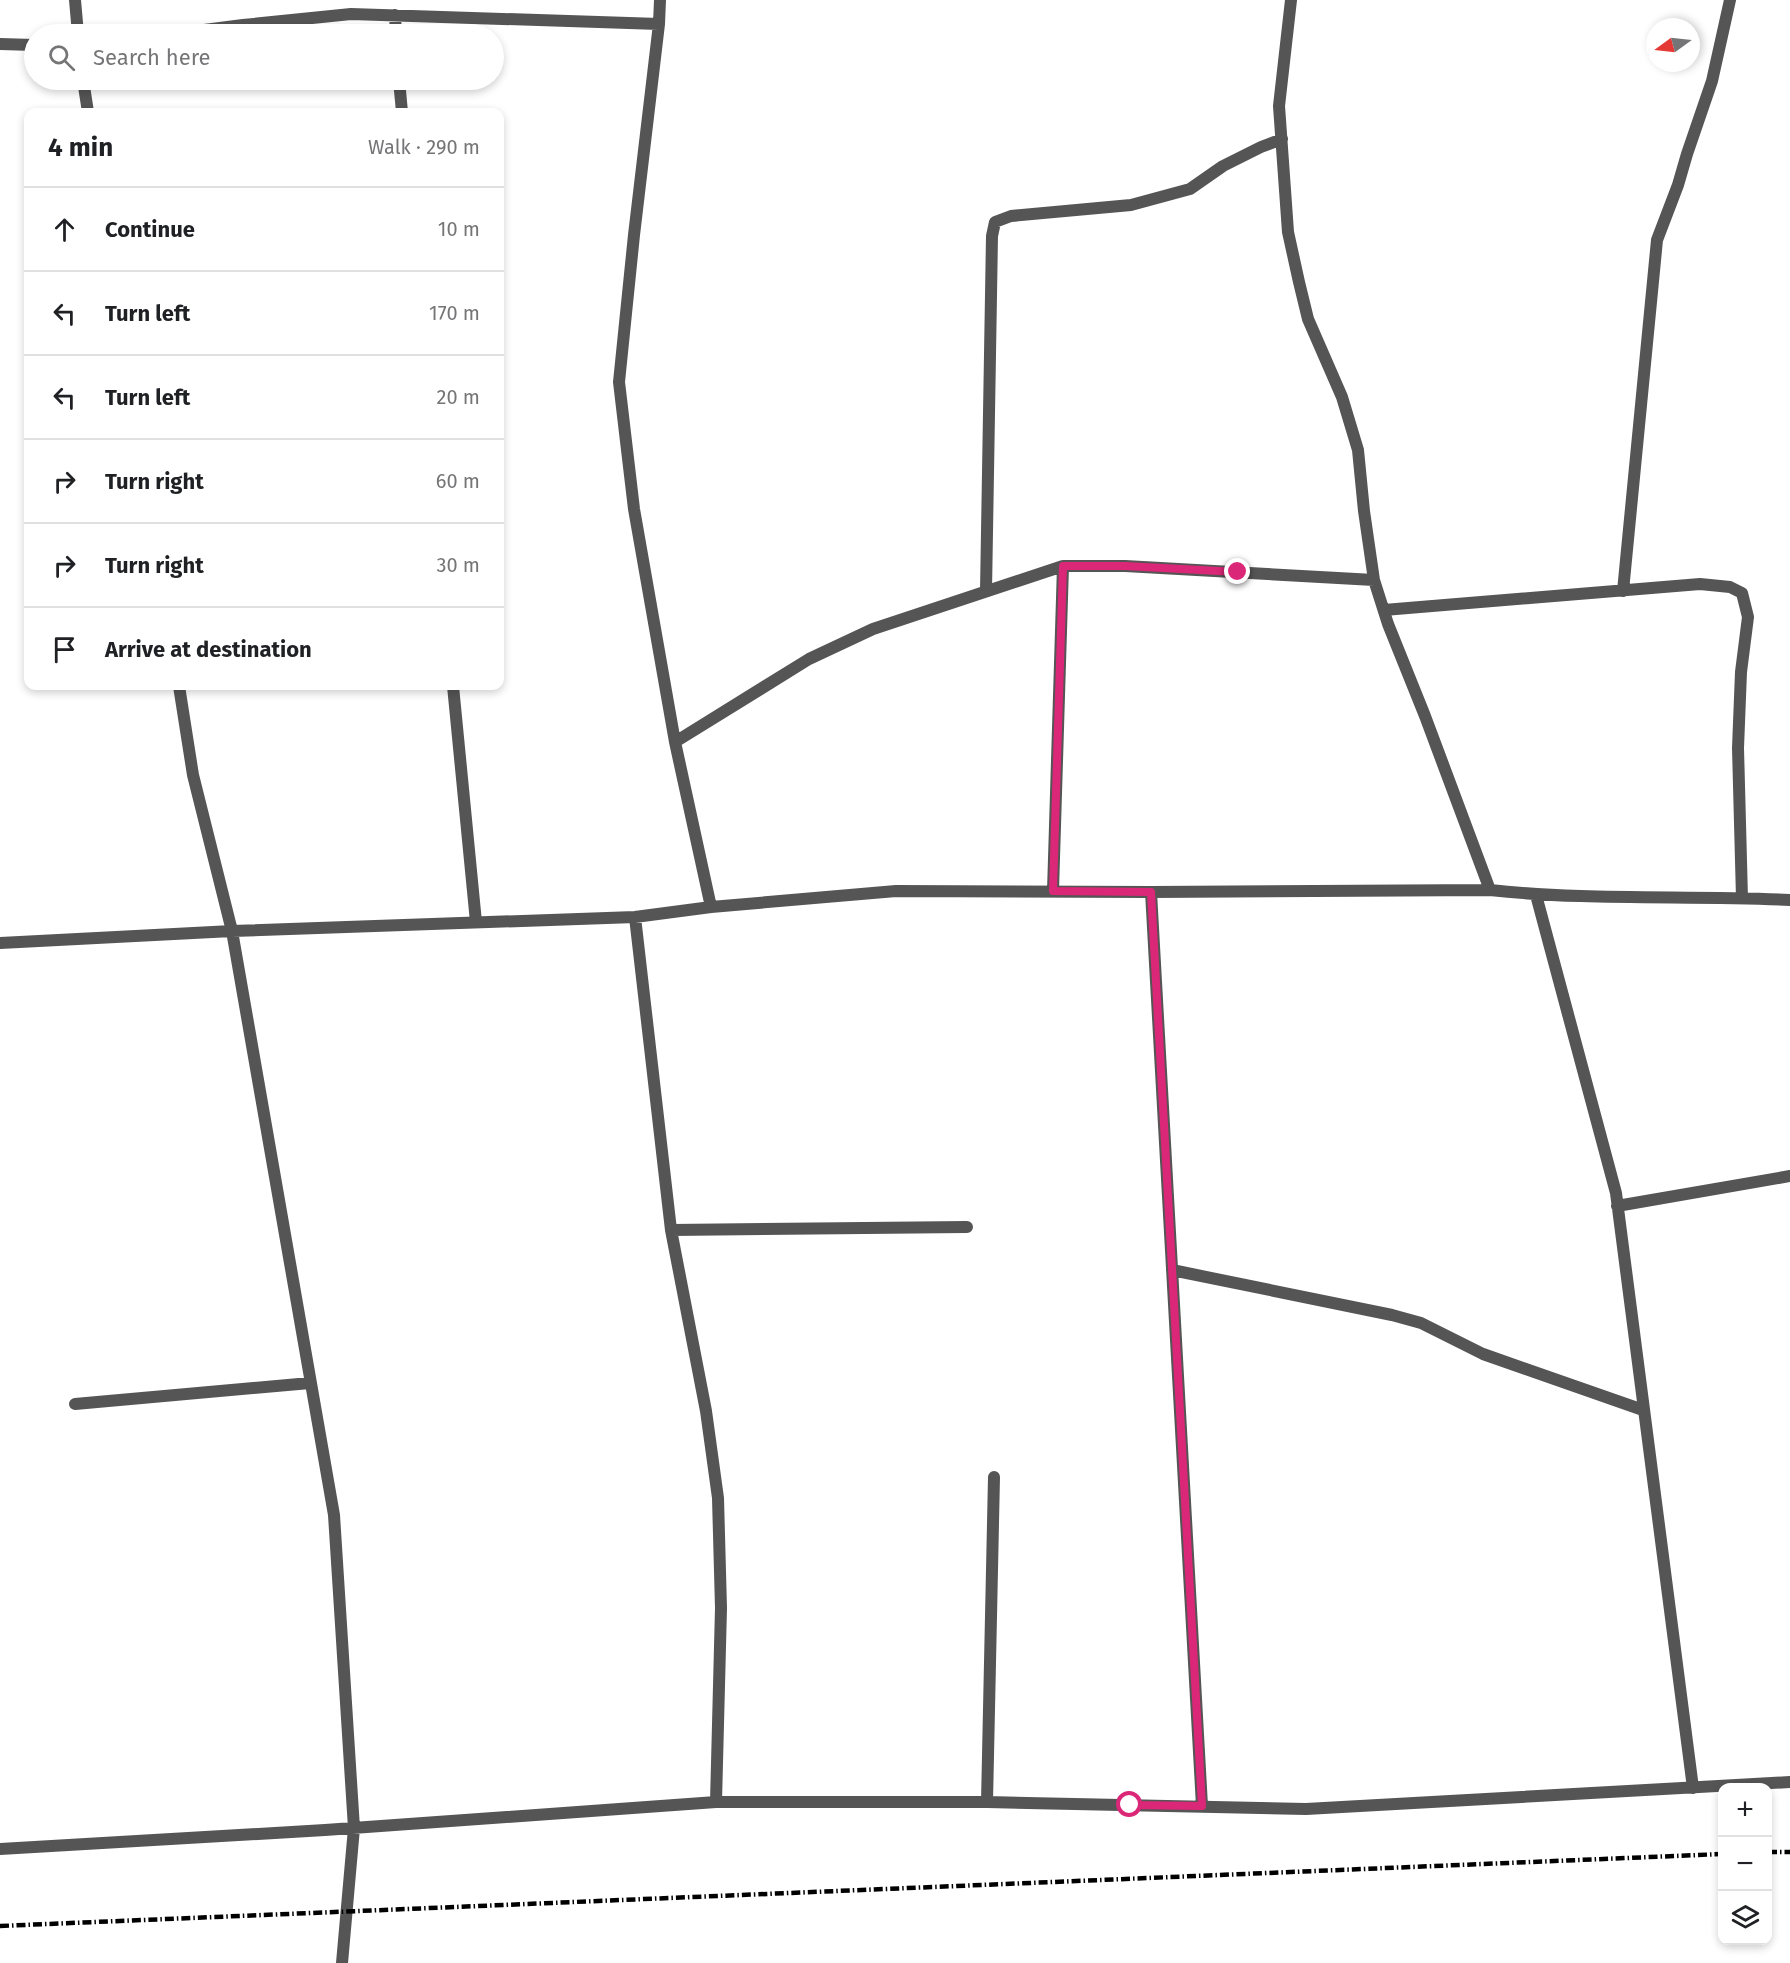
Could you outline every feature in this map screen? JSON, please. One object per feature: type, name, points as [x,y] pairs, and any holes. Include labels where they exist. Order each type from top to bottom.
[{"type":"street","points":[[75,0],[77,24]]},
{"type":"street","points":[[660,0],[619,382],[634,509],[675,742],[711,907]]},
{"type":"street","points":[[1291,0],[1279,106],[1288,232],[1299,282],[1308,319],[1342,397],[1358,450],[1374,580],[1383,610],[1490,890]]},
{"type":"street","points":[[1623,591],[1657,240],[1678,185],[1686,154],[1712,81],[1730,0]]},
{"type":"street","points":[[253,24],[351,14],[659,24]]},
{"type":"street","points":[[395,15],[395,24]]},
{"type":"street","points":[[0,44],[24,45]]},
{"type":"street","points":[[85,90],[87,108]]},
{"type":"street","points":[[400,90],[402,108]]},
{"type":"street","points":[[986,591],[992,236],[995,222],[1011,216],[1131,206],[1191,189],[1223,166],[1282,139]]},
{"type":"street","points":[[675,742],[809,659],[873,628],[1063,566],[1125,566],[1374,580]]},
{"type":"street","points":[[1053,891],[1063,566]]},
{"type":"street","points":[[1383,610],[1700,584],[1730,587],[1742,593],[1748,617],[1741,672],[1737,748],[1742,898]]},
{"type":"street","points":[[180,690],[193,775],[232,931],[334,1515],[354,1828],[342,1963]]},
{"type":"street","points":[[453,690],[476,922]]},
{"type":"street","points":[[0,943],[232,931],[635,917],[711,907],[896,891],[1490,890],[1536,895],[1790,900]]},
{"type":"street","points":[[1151,892],[1202,1806]]},
{"type":"street","points":[[1536,895],[1617,1206],[1693,1788]]},
{"type":"street","points":[[635,917],[671,1230],[706,1412],[718,1498],[721,1608],[716,1802]]},
{"type":"street","points":[[1617,1206],[1790,1176]]},
{"type":"street","points":[[671,1230],[967,1227]]},
{"type":"street","points":[[1172,1270],[1392,1314],[1421,1323],[1483,1354],[1643,1410]]},
{"type":"street","points":[[75,1404],[310,1383]]},
{"type":"street","points":[[987,1802],[994,1477]]},
{"type":"street","points":[[0,1849],[354,1828],[716,1802],[987,1802],[1306,1809],[1790,1782]]},
{"type":"railway","points":[[1772,1852],[1790,1852]]},
{"type":"railway","points":[[0,1926],[1718,1854]]},
{"type":"route","points":[[1130,1805],[1202,1806],[1151,892],[1053,891],[1063,566],[1125,566],[1238,572]]}]
